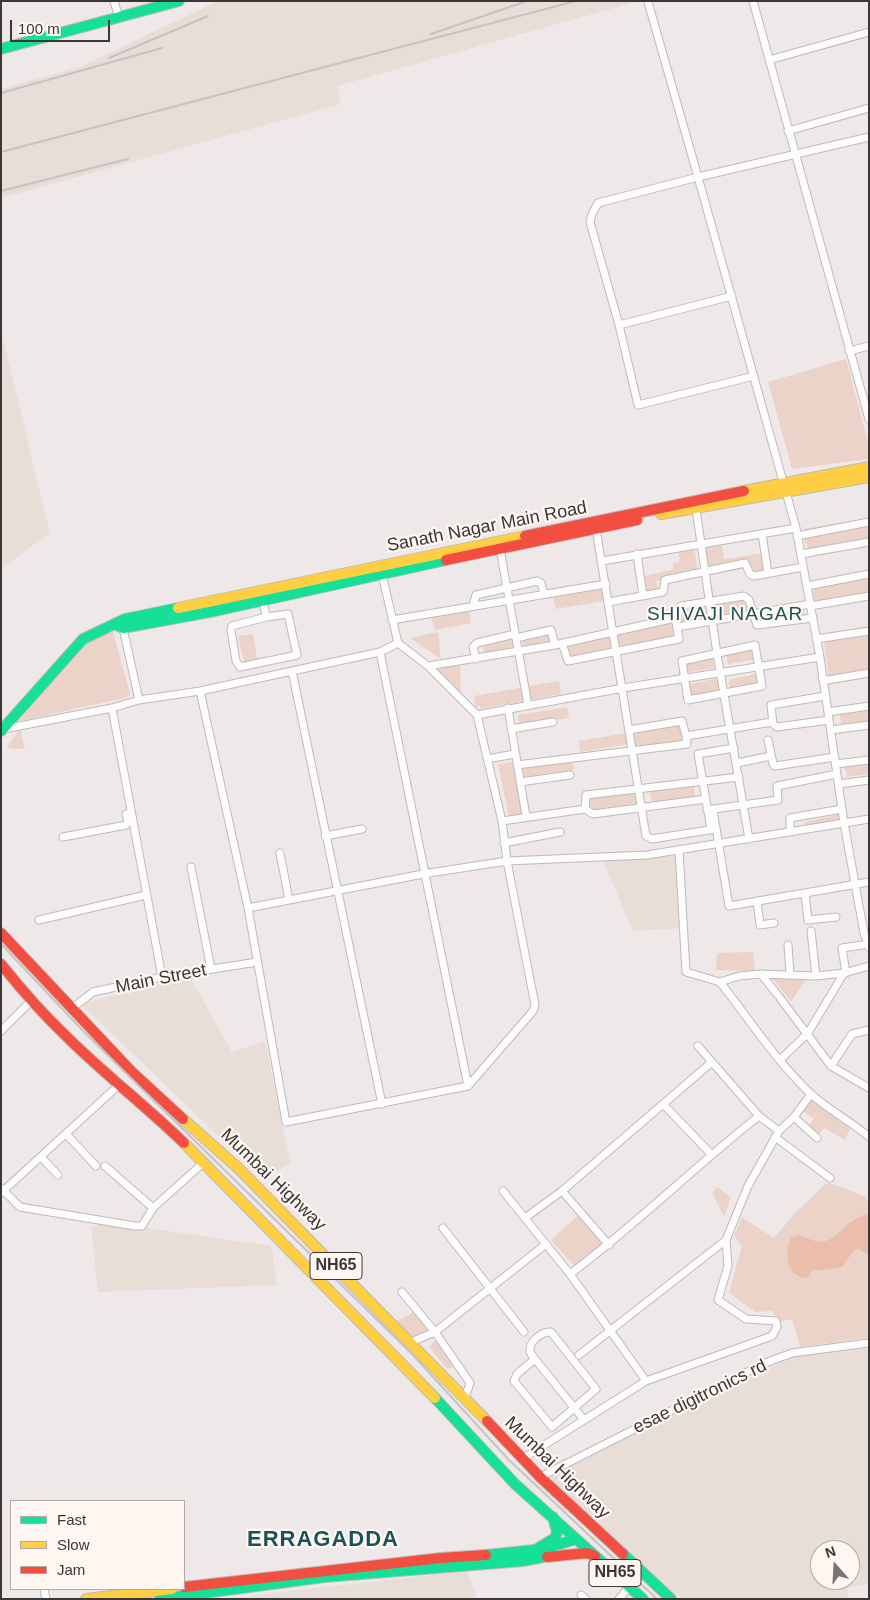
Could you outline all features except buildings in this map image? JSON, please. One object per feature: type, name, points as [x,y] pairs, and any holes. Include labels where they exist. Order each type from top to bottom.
[{"type":"main road","points":[[1,48],[179,1]]},
{"type":"main road","name":"Sanath Nagar Main Road","points":[[118,626],[125,619],[785,487],[869,467]]},
{"type":"main road","name":"Sanath Nagar Main Road","points":[[785,487],[869,477]]},
{"type":"main road","points":[[2,730],[83,639],[118,626],[215,610],[380,569],[500,549],[656,515],[696,509],[785,487]]},
{"type":"main road","name":"Mumbai Highway","points":[[1,932],[132,1072],[238,1168],[411,1342],[540,1477],[671,1599]]},
{"type":"main road","name":"NH65","points":[[1,964],[66,1037],[153,1113],[422,1383],[515,1484],[643,1599]]},
{"type":"main road","points":[[153,1113],[165,1100]]},
{"type":"main road","points":[[320,1281],[335,1265]]},
{"type":"main road","points":[[535,1550],[555,1538],[557,1532],[553,1518]]},
{"type":"main road","points":[[185,1587],[535,1550],[576,1540]]},
{"type":"main road","points":[[160,1599],[325,1577],[523,1561],[586,1548]]},
{"type":"main road","points":[[547,1557],[587,1553],[597,1557]]},
{"type":"main road","points":[[86,1599],[163,1590]]},
{"type":"street","points":[[114,1],[119,18]]},
{"type":"street","points":[[753,1],[869,419]]},
{"type":"street","points":[[648,2],[732,296],[796,532],[820,657],[844,823],[868,945],[842,948],[845,973],[808,1033],[780,1060]]},
{"type":"street","points":[[769,60],[869,32]]},
{"type":"street","points":[[788,131],[869,108]]},
{"type":"street","points":[[754,376],[638,405],[619,325],[590,222],[594,208],[598,203],[698,177],[869,137]]},
{"type":"street","points":[[619,325],[732,296]]},
{"type":"street","points":[[849,351],[869,346]]},
{"type":"street","points":[[696,509],[711,621],[749,839]]},
{"type":"street","points":[[602,560],[762,534],[796,532],[869,522]]},
{"type":"street","points":[[596,529],[618,651],[637,788],[648,838],[713,829]]},
{"type":"street","points":[[762,534],[768,573]]},
{"type":"street","points":[[801,554],[869,542]]},
{"type":"street","points":[[500,549],[528,704]]},
{"type":"street","points":[[637,554],[643,596]]},
{"type":"street","points":[[609,602],[662,592],[665,580],[745,563],[752,576],[803,567]]},
{"type":"street","points":[[200,691],[248,908],[286,1122],[468,1086],[535,1008],[507,861],[502,821],[477,715],[428,666],[398,643],[380,569]]},
{"type":"street","points":[[806,586],[869,574]]},
{"type":"street","points":[[473,606],[474,595],[538,581],[541,583],[544,594]]},
{"type":"street","points":[[392,620],[606,584]]},
{"type":"street","points":[[681,606],[744,596],[747,597],[756,624],[812,618]]},
{"type":"street","points":[[677,626],[869,596]]},
{"type":"street","points":[[263,598],[266,617]]},
{"type":"street","points":[[288,614],[297,655],[240,667],[236,661],[232,626],[266,617],[288,614]]},
{"type":"street","points":[[428,666],[476,659],[558,644],[675,618],[679,640],[568,661],[558,644],[551,630],[477,643],[473,647],[476,659]]},
{"type":"street","points":[[118,626],[139,700]]},
{"type":"street","points":[[816,640],[869,631]]},
{"type":"street","points":[[2,730],[112,708],[139,700],[200,691],[380,652],[398,643]]},
{"type":"street","points":[[755,645],[758,666],[762,686],[688,700],[682,661],[755,645]]},
{"type":"street","points":[[380,652],[423,874],[468,1086]]},
{"type":"street","points":[[477,715],[528,704],[820,657]]},
{"type":"street","points":[[292,671],[336,891],[382,1104]]},
{"type":"street","points":[[822,678],[828,680],[869,674]]},
{"type":"street","points":[[825,696],[771,705],[774,726],[777,727],[869,706]]},
{"type":"street","points":[[112,708],[127,809],[162,978]]},
{"type":"street","points":[[508,708],[526,816]]},
{"type":"street","points":[[517,765],[687,744],[682,720],[629,730]]},
{"type":"street","points":[[511,729],[553,722]]},
{"type":"street","points":[[686,736],[772,722]]},
{"type":"street","points":[[831,730],[869,725]]},
{"type":"street","points":[[768,740],[775,766],[836,760],[869,760]]},
{"type":"street","points":[[734,748],[698,754],[729,906],[869,882]]},
{"type":"street","points":[[487,759],[515,754]]},
{"type":"street","points":[[737,763],[771,756]]},
{"type":"street","points":[[710,810],[778,800],[777,786],[837,774]]},
{"type":"street","points":[[520,782],[570,775]]},
{"type":"street","points":[[585,809],[586,795],[739,777]]},
{"type":"street","points":[[839,784],[869,780]]},
{"type":"street","points":[[502,821],[526,816],[585,809],[593,814],[706,799]]},
{"type":"street","points":[[63,837],[126,824],[127,809]]},
{"type":"street","points":[[790,832],[790,818],[842,809]]},
{"type":"street","points":[[248,908],[423,874],[507,861],[647,855],[869,819]]},
{"type":"street","points":[[325,836],[362,829]]},
{"type":"street","points":[[504,843],[560,832]]},
{"type":"street","points":[[679,850],[686,972],[720,982],[739,976],[760,974],[816,976],[845,973],[869,966]]},
{"type":"street","points":[[280,853],[289,900]]},
{"type":"street","points":[[191,867],[211,969]]},
{"type":"street","points":[[805,894],[808,920],[836,916]]},
{"type":"street","points":[[39,920],[146,895]]},
{"type":"street","points":[[756,901],[760,925],[774,923]]},
{"type":"street","points":[[811,931],[816,976]]},
{"type":"street","points":[[788,945],[790,975]]},
{"type":"street","name":"Main Street","points":[[71,1009],[93,992],[257,962]]},
{"type":"street","points":[[760,974],[808,1033],[831,1066],[869,1088]]},
{"type":"street","points":[[720,982],[780,1060],[811,1094],[854,1123],[869,1137]]},
{"type":"street","points":[[1,1031],[32,1001]]},
{"type":"street","points":[[831,1066],[852,1034],[869,1030]]},
{"type":"street","points":[[698,1046],[759,1116],[777,1134],[830,1178]]},
{"type":"street","points":[[525,1218],[562,1191],[712,1062]]},
{"type":"street","points":[[120,1084],[2,1191],[20,1207],[142,1226],[153,1208],[202,1164]]},
{"type":"street","points":[[522,1459],[646,1381],[768,1338],[776,1331],[776,1321],[746,1319],[718,1300],[728,1266],[726,1240],[748,1186],[777,1134],[794,1117],[811,1094]]},
{"type":"street","points":[[664,1105],[711,1154]]},
{"type":"street","points":[[570,1274],[609,1245],[711,1154],[759,1116]]},
{"type":"street","points":[[794,1117],[817,1138]]},
{"type":"street","points":[[66,1134],[96,1166]]},
{"type":"street","points":[[41,1157],[58,1175]]},
{"type":"street","points":[[105,1166],[153,1208]]},
{"type":"street","points":[[502,1191],[570,1274],[646,1381]]},
{"type":"street","points":[[562,1191],[609,1245]]},
{"type":"street","points":[[443,1228],[524,1332]]},
{"type":"street","points":[[579,1355],[726,1240]]},
{"type":"street","points":[[411,1342],[435,1332],[546,1244]]},
{"type":"street","points":[[402,1292],[435,1332],[470,1384],[465,1398]]},
{"type":"street","points":[[552,1427],[574,1407],[596,1389],[551,1332],[544,1333],[530,1344],[528,1350],[574,1407],[584,1420]]},
{"type":"street","name":"esae digitronics rd","points":[[540,1477],[765,1363],[792,1353],[869,1343]]},
{"type":"street","points":[[535,1359],[517,1374],[514,1381],[559,1436]]},
{"type":"street","points":[[619,1599],[630,1586]]},
{"type":"shaded area","points":[[218,1],[639,1],[337,86],[341,104],[1,198],[1,89],[82,66]]},
{"type":"shaded area","points":[[1,331],[50,533],[1,569]]},
{"type":"shaded area","points":[[846,359],[869,446],[869,459],[792,469],[768,382]]},
{"type":"shaded area","points":[[869,518],[869,542],[809,552],[807,544],[805,544],[804,529]]},
{"type":"shaded area","points":[[721,542],[724,559],[764,553],[767,572],[752,575],[749,568],[710,575],[705,545]]},
{"type":"shaded area","points":[[694,545],[698,573],[656,581],[659,592],[648,597],[643,576],[673,570],[673,563],[680,562],[678,549]]},
{"type":"shaded area","points":[[869,575],[869,597],[821,605],[820,600],[814,601],[813,586]]},
{"type":"shaded area","points":[[601,584],[604,601],[556,609],[552,594]]},
{"type":"shaded area","points":[[745,598],[751,612],[712,619],[710,603]]},
{"type":"shaded area","points":[[707,603],[710,619],[678,625],[670,618],[673,608]]},
{"type":"shaded area","points":[[803,605],[806,623],[769,628],[766,612]]},
{"type":"shaded area","points":[[469,610],[471,623],[435,630],[431,617]]},
{"type":"shaded area","points":[[675,620],[676,639],[619,650],[616,632]]},
{"type":"shaded area","points":[[112,628],[130,694],[125,698],[19,721],[84,644]]},
{"type":"shaded area","points":[[438,632],[441,659],[410,638]]},
{"type":"shaded area","points":[[552,632],[554,644],[524,649],[523,638]]},
{"type":"shaded area","points":[[869,633],[869,672],[829,679],[824,641]]},
{"type":"shaded area","points":[[253,634],[257,659],[244,662],[238,636]]},
{"type":"shaded area","points":[[512,636],[514,648],[484,654],[482,642]]},
{"type":"shaded area","points":[[611,636],[612,651],[568,660],[564,643]]},
{"type":"shaded area","points":[[756,646],[758,659],[728,664],[726,653]]},
{"type":"shaded area","points":[[712,655],[714,668],[684,673],[683,662]]},
{"type":"shaded area","points":[[460,662],[461,692],[436,668]]},
{"type":"shaded area","points":[[758,673],[760,685],[730,691],[729,680]]},
{"type":"shaded area","points":[[717,678],[719,691],[689,696],[688,685]]},
{"type":"shaded area","points":[[559,681],[561,694],[481,709],[480,706],[475,707],[474,696]]},
{"type":"shaded area","points":[[567,707],[569,718],[519,726],[518,715]]},
{"type":"shaded area","points":[[869,708],[869,722],[842,725],[839,712]]},
{"type":"shaded area","points":[[679,724],[683,742],[633,748],[631,731]]},
{"type":"shaded area","points":[[20,728],[25,749],[7,748]]},
{"type":"shaded area","points":[[627,733],[629,744],[580,752],[579,741]]},
{"type":"shaded area","points":[[572,759],[574,770],[524,777],[523,767]]},
{"type":"shaded area","points":[[869,760],[869,774],[847,777],[844,764]]},
{"type":"shaded area","points":[[513,762],[525,813],[509,816],[498,764]]},
{"type":"shaded area","points":[[694,783],[695,797],[652,803],[649,790]]},
{"type":"shaded area","points":[[634,790],[636,803],[592,811],[589,797]]},
{"type":"shaded area","points":[[845,813],[846,820],[806,827],[805,822]]},
{"type":"shaded area","points":[[675,856],[680,928],[633,931],[603,861]]},
{"type":"shaded area","points":[[753,952],[755,971],[716,970],[717,953]]},
{"type":"shaded area","points":[[771,976],[806,979],[791,1002]]},
{"type":"shaded area","points":[[190,977],[232,1052],[265,1041],[290,1163],[263,1179],[83,1006],[87,1002]]},
{"type":"shaded area","points":[[810,1098],[852,1124],[845,1140],[824,1128],[819,1134],[808,1126],[814,1119],[802,1110]]},
{"type":"shaded area","points":[[828,1182],[866,1197],[869,1205],[869,1338],[800,1347],[792,1319],[780,1322],[772,1311],[755,1312],[729,1293],[742,1246],[734,1235],[742,1217],[774,1238],[795,1213]]},
{"type":"shaded area","points":[[718,1187],[731,1198],[724,1217],[712,1193]]},
{"type":"shaded area","points":[[580,1214],[604,1243],[576,1268],[551,1240]]},
{"type":"shaded area","points":[[869,1214],[869,1255],[859,1249],[854,1250],[842,1267],[813,1270],[807,1278],[800,1277],[791,1269],[787,1256],[791,1238],[799,1234],[822,1242],[829,1240],[849,1223]]},
{"type":"shaded area","points":[[107,1222],[271,1246],[277,1285],[98,1292],[91,1227]]},
{"type":"shaded area","points":[[414,1312],[429,1331],[411,1338],[397,1321]]},
{"type":"shaded area","points":[[436,1340],[458,1365],[447,1369],[429,1347]]},
{"type":"shaded area","points":[[869,1348],[869,1583],[860,1585],[860,1540],[810,1540],[810,1590],[847,1590],[849,1599],[682,1599],[614,1542],[549,1476],[792,1357]]},
{"type":"shaded area","points":[[467,1571],[477,1599],[230,1599],[274,1593]]},
{"type":"railway","points":[[431,34],[527,1]]},
{"type":"railway","points":[[1,152],[576,1]]},
{"type":"railway","points":[[109,58],[208,16]]},
{"type":"railway","points":[[1,93],[162,48]]},
{"type":"railway","points":[[1,191],[128,159]]},
{"type":"railway","points":[[1,944],[84,1032],[412,1354],[509,1460],[657,1599]]},
{"type":"traffic: fast","points":[[1,49],[179,1]]},
{"type":"traffic: fast","points":[[114,624],[123,628],[215,611],[446,560]]},
{"type":"traffic: fast","points":[[1,731],[83,639],[125,619],[178,608]]},
{"type":"traffic: fast","points":[[435,1398],[515,1484],[643,1599]]},
{"type":"traffic: fast","points":[[535,1550],[555,1538],[557,1532],[553,1517]]},
{"type":"traffic: fast","points":[[486,1555],[544,1549],[576,1539]]},
{"type":"traffic: fast","points":[[623,1554],[671,1599]]},
{"type":"traffic: fast","points":[[160,1599],[325,1577],[523,1561],[553,1555]]},
{"type":"traffic: slow","points":[[744,491],[869,467]]},
{"type":"traffic: slow","points":[[661,514],[869,477]]},
{"type":"traffic: slow","points":[[178,608],[525,536]]},
{"type":"traffic: slow","points":[[183,1119],[238,1168],[487,1421]]},
{"type":"traffic: slow","points":[[184,1143],[435,1398]]},
{"type":"traffic: slow","points":[[86,1599],[163,1590]]},
{"type":"traffic: jam","points":[[525,536],[744,491]]},
{"type":"traffic: jam","points":[[446,560],[637,520]]},
{"type":"traffic: jam","points":[[1,933],[132,1072],[183,1119]]},
{"type":"traffic: jam","points":[[1,964],[56,1027],[184,1143]]},
{"type":"traffic: jam","points":[[487,1421],[540,1477],[623,1554]]},
{"type":"traffic: jam","points":[[547,1557],[587,1553],[595,1556]]},
{"type":"traffic: jam","points":[[185,1587],[441,1558],[486,1555]]},
{"type":"district","name":"SHIVAJI NAGAR","points":[[725,615]]},
{"type":"district","name":"ERRAGADDA","points":[[323,1540]]}]
